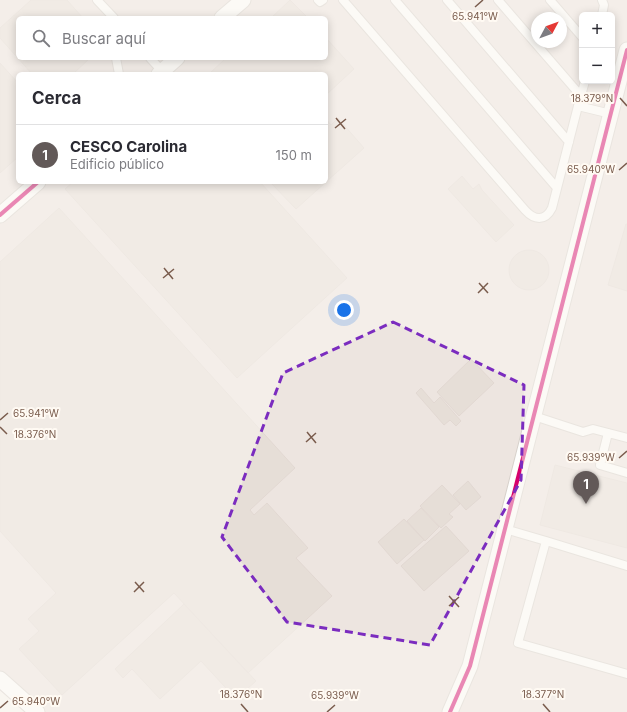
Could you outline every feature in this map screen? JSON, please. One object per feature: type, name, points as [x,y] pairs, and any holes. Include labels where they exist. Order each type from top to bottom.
[{"type":"street","points":[[224,16],[243,0]]},
{"type":"street","points":[[450,712],[470,666],[627,50]]},
{"type":"street","points":[[162,72],[175,60]]},
{"type":"street","points":[[0,215],[36,184]]},
{"type":"street","points":[[0,679],[37,712]]},
{"type":"lane","points":[[97,0],[107,14]]},
{"type":"lane","points":[[318,0],[320,2],[323,0]]},
{"type":"lane","points":[[395,0],[557,188]]},
{"type":"lane","points":[[447,0],[569,142]]},
{"type":"lane","points":[[498,0],[581,96]]},
{"type":"lane","points":[[550,0],[579,34]]},
{"type":"lane","points":[[602,0],[604,5],[603,12]]},
{"type":"lane","points":[[346,1],[530,215],[539,218],[547,215],[552,208],[584,84]]},
{"type":"lane","points":[[116,60],[119,72]]},
{"type":"lane","points":[[151,60],[160,72]]},
{"type":"lane","points":[[578,106],[611,114]]},
{"type":"lane","points":[[534,416],[583,432],[594,429],[627,438]]},
{"type":"lane","points":[[608,433],[600,465],[627,472]]},
{"type":"lane","points":[[505,528],[627,566]]},
{"type":"lane","points":[[546,541],[518,643],[627,674]]},
{"type":"highlighted area","points":[[393,322],[524,385],[521,480],[430,645],[287,622],[222,537],[283,373]]},
{"type":"shaded area","points":[[0,0],[627,0],[627,712],[41,712],[0,679]]},
{"type":"building","points":[[31,0],[67,0],[81,16],[16,16],[16,56],[0,38],[0,28]]},
{"type":"building","points":[[290,0],[306,16],[273,16]]},
{"type":"building","points":[[328,40],[354,69],[328,93],[328,72],[211,72],[224,60],[328,60]]},
{"type":"building","points":[[20,60],[88,60],[75,72],[30,72]]},
{"type":"building","points":[[0,63],[16,81],[16,159],[0,173]]},
{"type":"building","points":[[338,118],[364,148],[328,180],[328,121],[331,125]]},
{"type":"building","points":[[462,176],[473,189],[479,184],[482,190],[514,225],[496,242],[448,189]]},
{"type":"building","points":[[71,184],[262,184],[347,278],[237,378],[65,189]]},
{"type":"building","points":[[272,184],[324,184],[296,209]]},
{"type":"building","points":[[59,208],[295,468],[250,510],[254,515],[267,503],[308,548],[296,558],[332,596],[248,673],[174,593],[62,695],[19,649],[39,631],[28,619],[56,593],[0,531],[0,262]]},
{"type":"building","points":[[627,224],[627,291],[608,285]]},
{"type":"building","points":[[525,250],[533,250],[540,253],[546,259],[549,270],[546,281],[540,287],[533,290],[525,290],[518,287],[512,281],[509,274],[509,266],[512,259],[518,253]]},
{"type":"building","points":[[471,359],[494,383],[459,416],[437,392]]},
{"type":"building","points":[[421,388],[434,403],[440,397],[461,421],[456,426],[450,420],[444,425],[416,393]]},
{"type":"building","points":[[555,465],[627,483],[627,548],[540,525]]},
{"type":"building","points":[[468,481],[481,497],[466,510],[453,495]]},
{"type":"building","points":[[442,485],[460,504],[449,514],[453,517],[441,528],[420,506]]},
{"type":"building","points":[[421,508],[439,527],[425,541],[407,521]]},
{"type":"building","points":[[404,519],[424,540],[397,564],[378,542]]},
{"type":"building","points":[[446,526],[469,551],[424,591],[401,566]]},
{"type":"building","points":[[184,604],[256,681],[236,699],[201,661],[160,699],[132,669],[123,678],[115,669]]},
{"type":"cycle path","points":[[450,712],[470,666],[627,50]]},
{"type":"cycle path","points":[[0,215],[36,184]]},
{"type":"place","name":"CESCO Carolina","points":[[586,504]]}]
